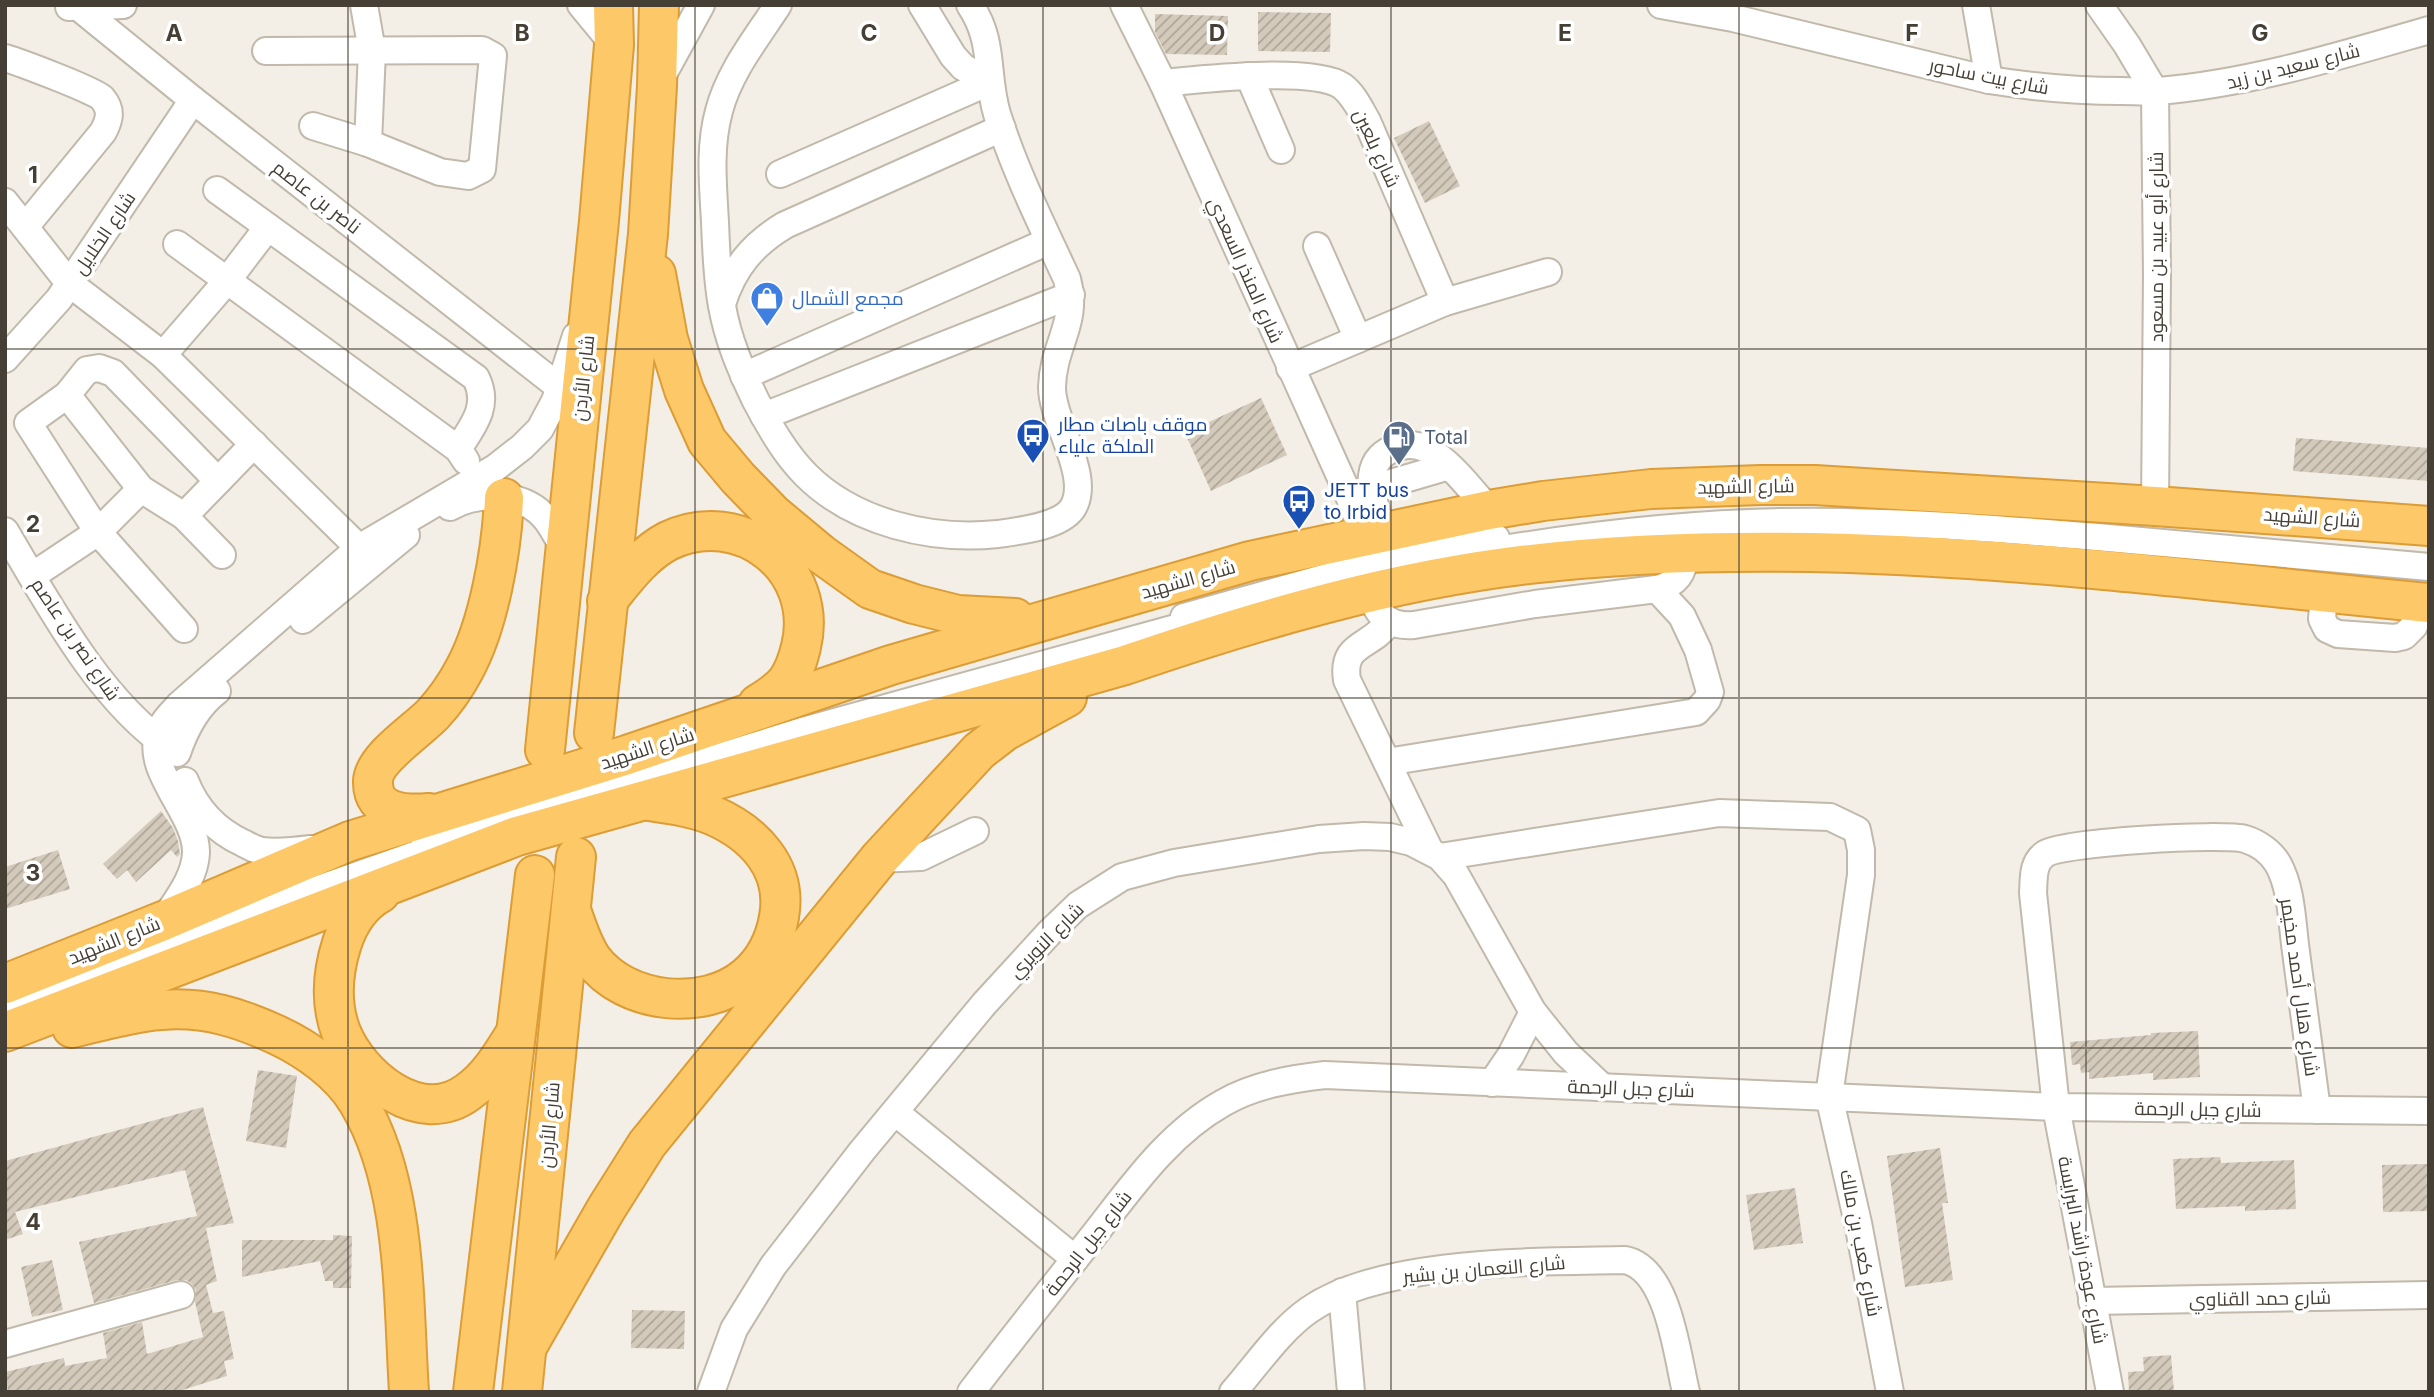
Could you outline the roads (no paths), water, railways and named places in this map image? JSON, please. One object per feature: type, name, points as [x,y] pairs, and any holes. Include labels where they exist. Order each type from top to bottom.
[{"type":"highway","name":"شارع الأردن","points":[[545,750],[592,290],[614,45],[613,5]]},
{"type":"highway","points":[[594,733],[648,234],[659,5]]},
{"type":"highway","points":[[648,234],[668,339],[684,390],[707,441],[738,478],[792,530],[870,589],[914,604],[958,615],[1003,619],[1093,607]]},
{"type":"highway","points":[[438,813],[397,814],[383,805],[374,789],[374,776],[385,758],[436,711],[474,649],[491,593],[491,481]]},
{"type":"highway","name":"شارع الشهيد","points":[[5,984],[163,921],[349,841],[627,755],[891,664],[1250,561],[1489,510],[1597,494],[1760,485],[1815,485],[2429,526]]},
{"type":"highway","points":[[607,601],[646,556],[668,541],[691,532],[716,530],[740,535],[757,542],[789,571],[800,592],[805,616],[797,664],[786,683],[770,696],[745,712],[700,730]]},
{"type":"highway","points":[[5,1032],[517,836],[1125,665],[1212,635],[1381,607],[1476,572],[1620,556],[1841,552],[1944,556],[2323,592],[2426,591]]},
{"type":"highway","points":[[528,1345],[606,1209],[647,1144],[879,859],[992,740],[1125,665]]},
{"type":"highway","points":[[570,907],[585,948],[593,961],[617,982],[645,995],[677,999],[724,990],[746,977],[766,955],[777,932],[782,896],[775,869],[762,849],[751,839],[710,814],[644,800]]},
{"type":"highway","name":"شارع الأردن","points":[[522,1392],[576,857]]},
{"type":"highway","points":[[474,1392],[536,875]]},
{"type":"highway","points":[[407,878],[371,898],[358,911],[347,928],[338,953],[333,985],[336,1011],[341,1032],[366,1071],[400,1097],[427,1104],[448,1102],[467,1094],[484,1078],[518,1030]]},
{"type":"highway","points":[[5,1044],[141,1011],[192,1009],[221,1014],[252,1024],[286,1039],[322,1064],[357,1101],[379,1146],[390,1184],[397,1230],[409,1392]]},
{"type":"street","points":[[71,6],[123,5]]},
{"type":"street","points":[[364,5],[372,51],[368,143]]},
{"type":"street","points":[[581,5],[614,45]]},
{"type":"street","points":[[657,86],[701,5]]},
{"type":"street","points":[[778,5],[729,83],[715,130],[712,169],[717,263],[730,341],[744,376],[783,447],[806,475],[835,498],[867,515],[902,527],[943,534],[983,535],[1024,531],[1062,519],[1072,509],[1078,483],[1054,410],[1052,388],[1056,356],[1071,311],[1071,295],[1067,279],[1002,128],[989,82],[988,45],[970,5]]},
{"type":"street","points":[[922,5],[953,56],[963,67],[989,82]]},
{"type":"street","name":"شارع المنذر السعدي","points":[[1124,5],[1163,83],[1290,368],[1360,492]]},
{"type":"street","name":"شارع بيت ساحور","points":[[1661,5],[1732,18],[1989,80],[2066,90],[2155,92]]},
{"type":"street","points":[[1976,5],[1989,80]]},
{"type":"street","points":[[2099,5],[2155,92]]},
{"type":"street","name":"ناصر بن عاصم","points":[[71,6],[559,387]]},
{"type":"street","name":"شارع سعيد بن زيد","points":[[2155,92],[2288,70],[2429,30]]},
{"type":"street","points":[[266,51],[482,50],[493,56],[482,169],[468,176],[440,172],[368,143],[313,126]]},
{"type":"street","points":[[5,58],[100,95],[109,110],[110,120],[103,132],[25,227]]},
{"type":"street","points":[[1249,76],[1281,150]]},
{"type":"street","name":"شارع بلعين","points":[[1163,83],[1249,76],[1328,81],[1340,85],[1354,98],[1367,121],[1445,302]]},
{"type":"street","points":[[780,174],[989,82]]},
{"type":"street","name":"شارع أبو عبيد بن مسعود","points":[[2155,92],[2155,506]]},
{"type":"street","name":"شارع الخلايل","points":[[5,359],[59,299],[193,100]]},
{"type":"street","points":[[722,305],[738,266],[767,236],[785,225],[1002,128]]},
{"type":"street","points":[[217,190],[476,378],[481,388],[480,415],[458,449]]},
{"type":"street","points":[[5,202],[69,284],[163,355],[359,548]]},
{"type":"street","points":[[163,355],[226,282],[268,227]]},
{"type":"street","points":[[744,376],[1049,241]]},
{"type":"street","points":[[177,244],[458,449],[491,481],[545,517],[566,552]]},
{"type":"street","points":[[1317,246],[1358,340]]},
{"type":"street","points":[[1290,368],[1445,302],[1548,272]]},
{"type":"street","points":[[163,921],[190,878],[196,852],[190,828],[156,754],[183,733],[211,695],[413,529],[458,502],[481,495],[540,429],[555,401],[592,290]]},
{"type":"street","points":[[764,415],[1071,295]]},
{"type":"street","points":[[184,629],[98,532],[28,423],[67,395],[87,370],[99,368],[113,373],[218,481]]},
{"type":"street","points":[[67,395],[141,489],[184,516],[222,555]]},
{"type":"street","points":[[184,516],[254,444]]},
{"type":"street","points":[[1374,535],[1360,492],[1372,473],[1376,460],[1389,449],[1405,445],[1422,446],[1437,455],[1489,510]]},
{"type":"street","points":[[167,746],[162,725],[180,705],[359,548],[491,481]]},
{"type":"street","points":[[32,576],[98,532],[141,489]]},
{"type":"street","points":[[5,997],[281,890],[712,747],[931,684],[1363,567],[1518,534],[1650,518],[1856,512],[2168,532],[2429,558]]},
{"type":"street","points":[[5,1009],[218,924],[467,837],[650,778],[806,730],[1081,653],[1348,581],[1462,556],[1580,537],[1639,531],[1765,523],[1858,522],[1984,527],[2426,591]]},
{"type":"street","name":"شارع نصر بن عاصم","points":[[5,531],[93,670],[121,705],[167,746],[191,796],[211,823],[259,851],[282,852],[349,841]]},
{"type":"street","points":[[1602,1087],[1566,1053],[1533,1012],[1456,875],[1434,853],[1347,680],[1346,668],[1348,657],[1354,649],[1374,639],[1381,607],[1402,626],[1523,606],[1657,589],[1677,580],[1684,571],[1686,554]]},
{"type":"street","points":[[1387,762],[1696,712],[1707,700],[1710,692],[1702,661],[1682,616],[1657,589]]},
{"type":"street","points":[[1434,853],[1719,813],[1830,817],[1857,830],[1861,850],[1861,875],[1829,1096]]},
{"type":"street","points":[[879,859],[921,857],[975,831]]},
{"type":"street","name":"شارع هلال أحمد مخيمر","points":[[2056,1107],[2033,893],[2035,865],[2045,854],[2084,844],[2219,836],[2244,839],[2264,848],[2277,864],[2285,882],[2317,1110]]},
{"type":"street","name":"شارع النويري","points":[[711,1392],[734,1329],[773,1266],[984,1004],[1049,932],[1078,905],[1122,877],[1174,863],[1319,839],[1390,837],[1411,842],[1434,853]]},
{"type":"street","points":[[1492,1083],[1511,1055],[1533,1012]]},
{"type":"street","name":"شارع جبل الرحمة","points":[[971,1392],[1164,1149],[1223,1102],[1255,1089],[1289,1080],[1325,1075],[2056,1107],[2429,1111]]},
{"type":"street","name":"شارع كعب بن مالك","points":[[1829,1096],[1858,1223],[1890,1392]]},
{"type":"street","name":"شارع عودة راشد البرايسة","points":[[2056,1107],[2110,1392]]},
{"type":"street","points":[[895,1112],[1075,1259]]},
{"type":"street","name":"شارع النعمان بن بشير","points":[[1233,1392],[1294,1322],[1323,1301],[1367,1283],[1426,1272],[1522,1262],[1632,1261],[1647,1273],[1662,1294],[1686,1392]]},
{"type":"street","points":[[1342,1292],[1351,1392]]},
{"type":"street","points":[[5,1344],[181,1295]]},
{"type":"street","name":"شارع حمد القناوي","points":[[2092,1301],[2429,1295]]},
{"type":"place","name":"مجمع الشمال","points":[[767,328]]},
{"type":"place","name":"موقف باصات مطار الملكة علياء","points":[[1033,465]]},
{"type":"place","name":"Total","points":[[1399,467]]},
{"type":"place","name":"JETT bus to Irbid","points":[[1299,531]]}]
